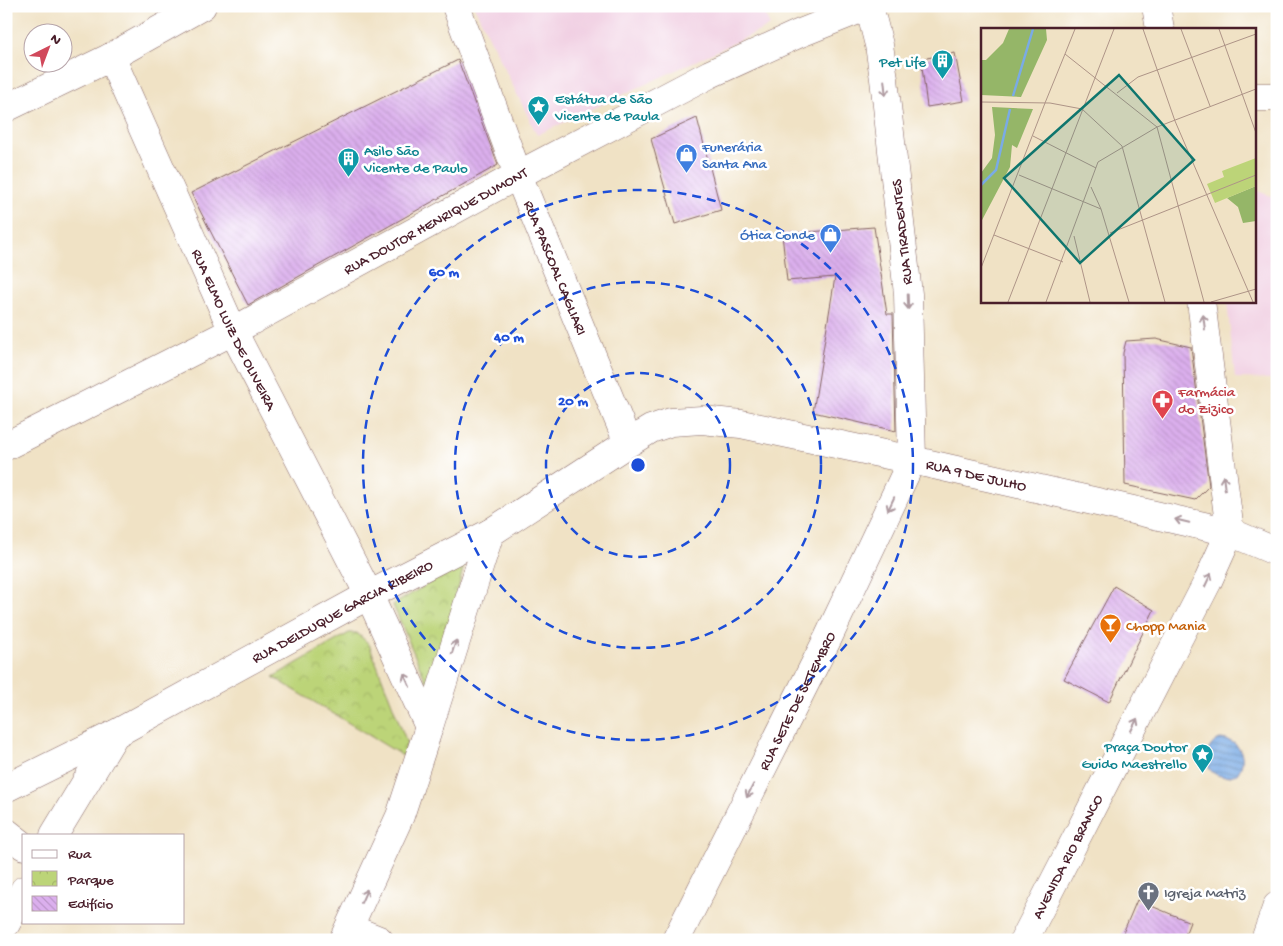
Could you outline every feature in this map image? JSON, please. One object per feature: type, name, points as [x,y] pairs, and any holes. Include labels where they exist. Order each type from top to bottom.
[{"type":"street","points":[[6,108],[111,57],[202,6]]},
{"type":"street","name":"RUA PASCOAL CAGLIARI","points":[[456,6],[518,175],[628,443]]},
{"type":"street","name":"RUA DOUTOR HENRIQUE DUMONT","points":[[6,446],[233,331],[518,175],[710,74],[798,34],[868,6]]},
{"type":"street","name":"RUA TIRADENTES","points":[[868,6],[879,45],[884,79],[908,294],[912,460]]},
{"type":"street","points":[[1156,6],[1160,28]]},
{"type":"street","name":"RUA ELMO LUIZ DE OLIVEIRA","points":[[111,57],[233,331],[370,595],[429,727]]},
{"type":"street","points":[[1256,97],[1277,97]]},
{"type":"street","points":[[1201,302],[1230,532]]},
{"type":"street","name":"RUA 9 DE JULHO","points":[[671,422],[702,420],[741,424],[912,460],[1230,532],[1277,552]]},
{"type":"street","name":"RUA DELDUQUE GARCIA RIBEIRO","points":[[6,788],[115,734],[370,595],[490,533],[628,443],[651,429],[671,422]]},
{"type":"street","name":"RUA SETE DE SETEMBRO","points":[[676,940],[828,638],[912,460]]},
{"type":"street","name":"AVENIDA RIO BRANCO","points":[[1024,940],[1208,581],[1230,532]]},
{"type":"street","points":[[379,940],[346,934],[400,816],[490,533]]},
{"type":"street","points":[[55,834],[115,734]]},
{"type":"street","points":[[6,832],[22,844]]},
{"type":"street","points":[[6,924],[22,894]]},
{"type":"street","points":[[1265,940],[1277,906]]},
{"type":"shaded area","points":[[474,6],[761,6],[770,26],[537,135]]},
{"type":"shaded area","points":[[1256,191],[1277,198],[1277,379],[1235,378],[1227,302],[1256,302]]},
{"type":"green space","points":[[465,561],[432,695],[393,605]]},
{"type":"green space","points":[[349,633],[357,633],[369,644],[407,743],[403,756],[273,677]]},
{"type":"water","points":[[1220,739],[1233,743],[1240,751],[1242,762],[1237,774],[1227,777],[1215,774],[1207,764],[1210,747]]},
{"type":"building","name":"Pet Life","points":[[955,53],[964,101],[927,107],[921,59]]},
{"type":"building","name":"Asilo São Vicente de Paulo","points":[[458,60],[498,165],[248,305],[191,193]]},
{"type":"building","name":"Funerária Santa Ana","points":[[697,118],[721,210],[675,224],[651,139]]},
{"type":"building","points":[[874,227],[887,314],[893,314],[896,431],[813,412],[835,277],[787,281],[782,234]]},
{"type":"building","name":"Farmácia do Zizico","points":[[1156,339],[1191,347],[1209,486],[1195,500],[1125,485],[1123,353],[1126,341]]},
{"type":"building","name":"Chopp Mania","points":[[1114,586],[1154,610],[1109,702],[1064,679]]},
{"type":"building","name":"Igreja Matriz","points":[[1137,900],[1190,922],[1183,940],[1120,940]]},
{"type":"place","name":"Pet Life","points":[[942,80]]},
{"type":"place","name":"Estátua de São Vicente de Paula","points":[[539,126]]},
{"type":"place","name":"Funerária Santa Ana","points":[[686,174]]},
{"type":"place","name":"Asilo São Vicente de Paulo","points":[[348,178]]},
{"type":"place","name":"Ótica Conde","points":[[831,253]]},
{"type":"place","name":"Farmácia do Zizico","points":[[1162,419]]},
{"type":"place","name":"Chopp Mania","points":[[1110,644]]},
{"type":"place","name":"Praça Doutor Guido Maestrello","points":[[1203,774]]},
{"type":"place","name":"Igreja Matriz","points":[[1148,911]]}]
